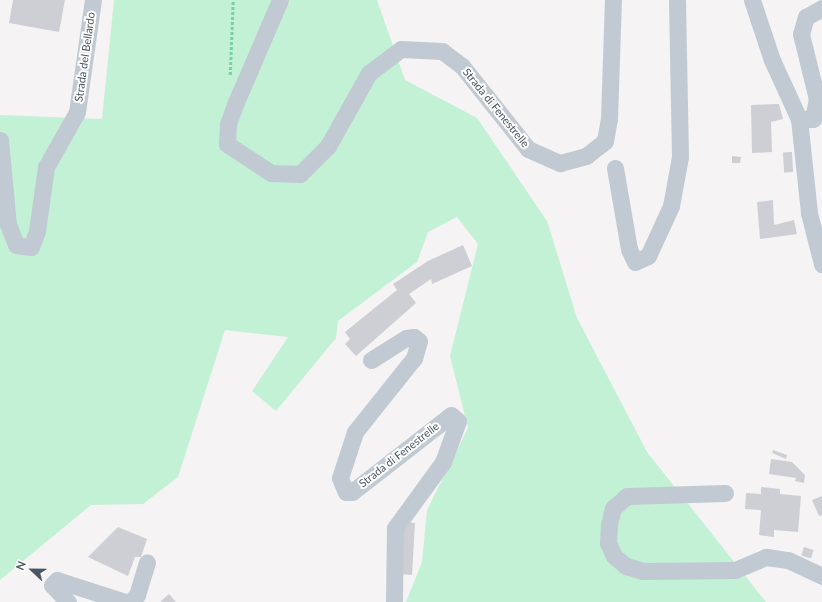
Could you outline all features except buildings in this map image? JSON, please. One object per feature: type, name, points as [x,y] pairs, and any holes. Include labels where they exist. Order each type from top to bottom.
[{"type":"street","name":"Strada del Bellardo","points":[[0,140],[8,224],[16,245],[31,247],[38,231],[46,167],[77,112],[93,0]]},
{"type":"street","name":"Strada di Fenestrelle","points":[[280,0],[236,102],[228,124],[227,144],[271,173],[300,174],[328,146],[369,73],[401,49],[442,51],[462,66],[528,149],[560,163],[586,156],[604,141],[609,119],[612,0]]},
{"type":"street","points":[[615,168],[629,249],[635,262],[648,256],[670,206],[680,157],[677,0]]},
{"type":"street","points":[[752,0],[772,60],[799,119],[809,213],[822,264]]},
{"type":"street","points":[[799,119],[813,119],[817,99],[801,34],[806,17],[822,8]]},
{"type":"street","name":"Strada di Fenestrelle","points":[[371,360],[406,338],[414,336],[419,341],[414,358],[355,432],[340,478],[346,492],[352,492],[451,415],[458,421],[443,462],[395,528],[394,602]]},
{"type":"street","points":[[724,493],[626,496],[613,508],[609,524],[608,543],[614,556],[626,566],[643,571],[735,570],[766,557],[788,560],[822,576]]},
{"type":"street","points":[[130,602],[137,595],[147,562]]},
{"type":"street","points":[[68,602],[52,585],[57,580],[125,602]]},
{"type":"path","points":[[230,78],[233,0]]},
{"type":"green space","points":[[114,0],[377,0],[405,80],[477,118],[547,221],[577,318],[647,452],[766,602],[406,602],[422,562],[427,510],[468,428],[450,356],[478,244],[457,217],[428,232],[417,262],[338,321],[336,338],[276,411],[252,391],[288,337],[225,330],[178,477],[143,504],[91,505],[0,580],[0,115],[102,119]]}]
